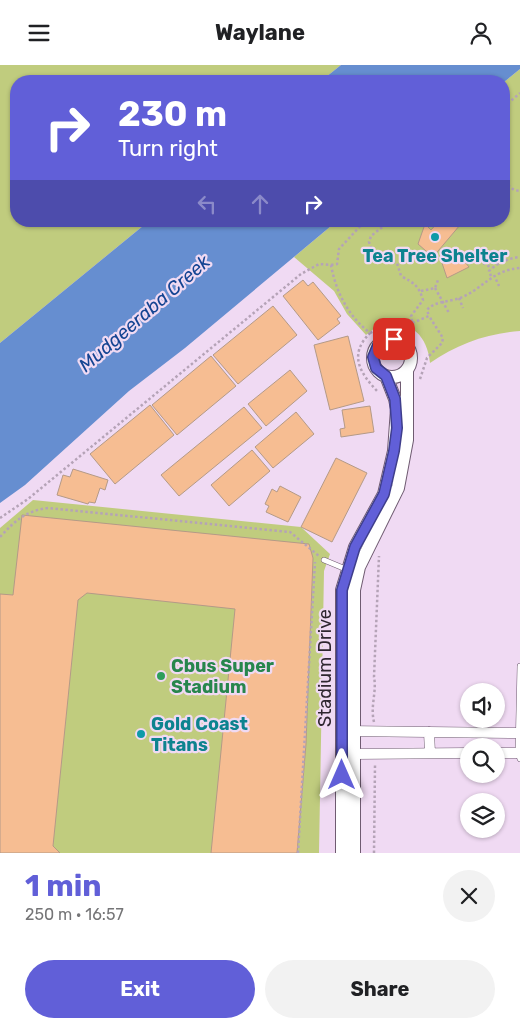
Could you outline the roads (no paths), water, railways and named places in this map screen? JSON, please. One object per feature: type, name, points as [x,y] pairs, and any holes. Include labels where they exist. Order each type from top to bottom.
[{"type":"street","points":[[388,339],[400,340],[408,347],[412,359],[407,370],[398,376],[386,376],[376,368],[373,357],[378,345],[388,339]]},
{"type":"street","name":"Stadium Drive","points":[[342,853],[348,731],[342,590],[398,488],[407,440],[407,370]]},
{"type":"street","name":"Stadium Drive","points":[[352,571],[355,547],[384,494],[394,451],[397,409],[386,376]]},
{"type":"street","points":[[348,731],[518,733]]},
{"type":"street","name":"Stadium Drive","points":[[348,731],[353,754],[354,853]]},
{"type":"street","points":[[429,732],[430,753]]},
{"type":"street","points":[[353,754],[460,753]]},
{"type":"street","points":[[505,754],[519,756]]},
{"type":"lane","points":[[324,560],[352,571]]},
{"type":"lane","points":[[519,756],[520,666]]},
{"type":"water","points":[[341,65],[520,65],[520,69],[510,77],[510,75],[328,75]]},
{"type":"water","name":"Mudgeeraba Creek","points":[[142,227],[330,227],[185,348],[129,391],[25,485],[0,503],[0,343]]},
{"type":"place","name":"Tea Tree Shelter","points":[[435,237]]},
{"type":"place","name":"Cbus Super Stadium","points":[[161,676]]},
{"type":"place","name":"Gold Coast Titans","points":[[141,734]]}]
